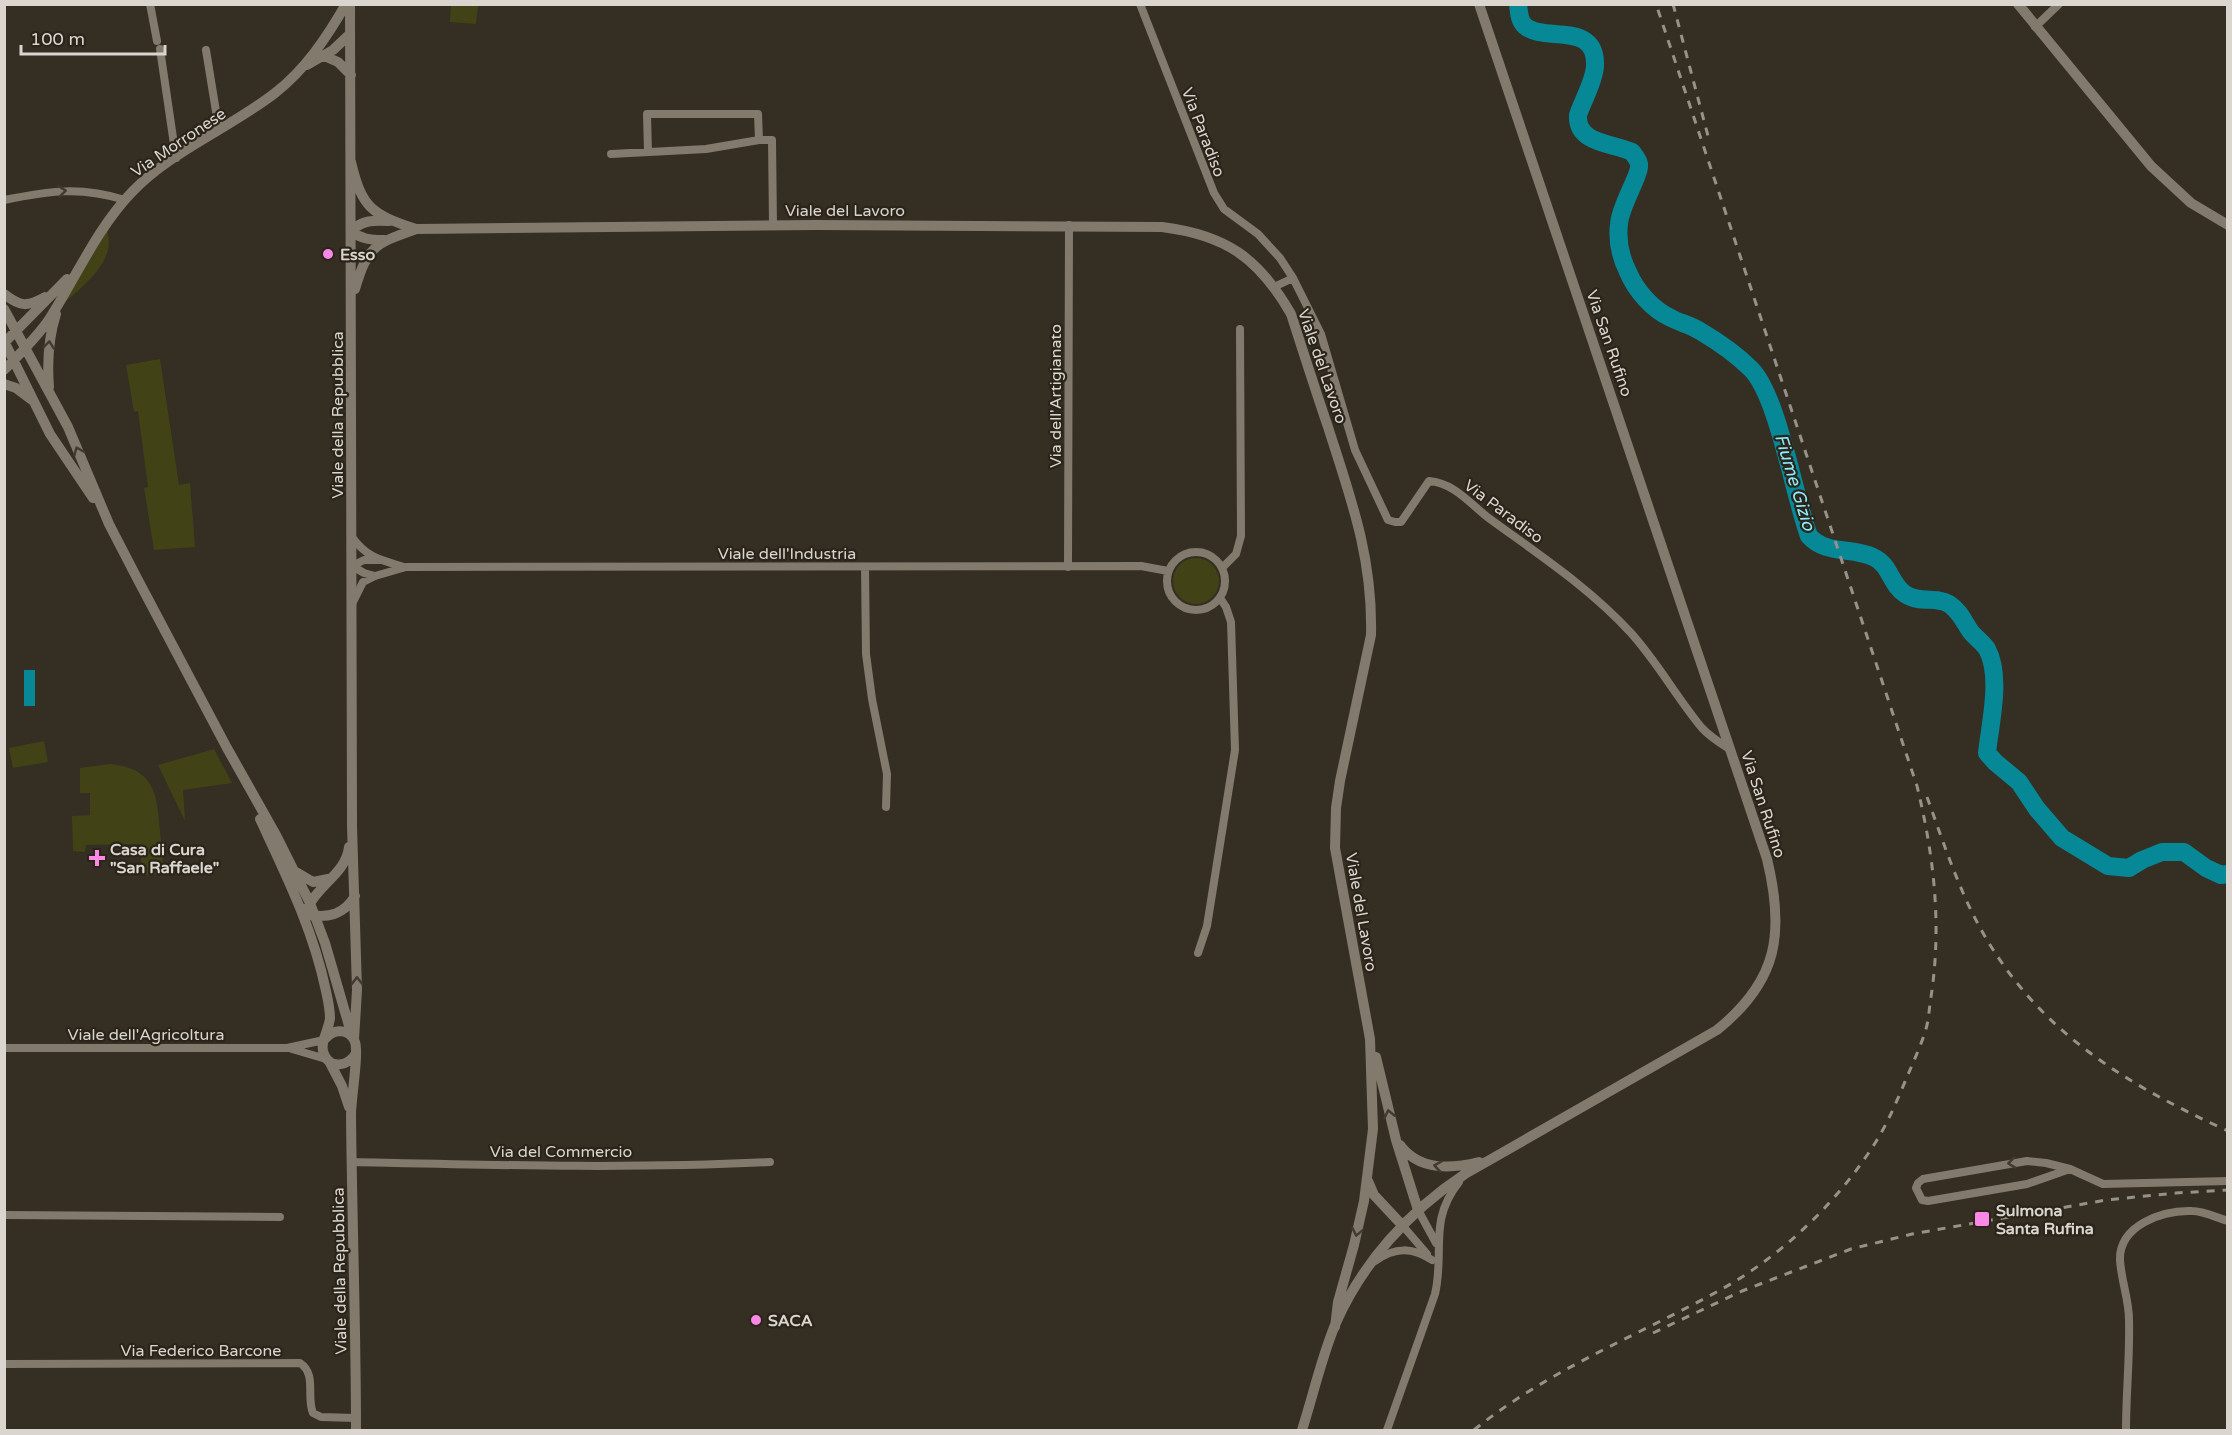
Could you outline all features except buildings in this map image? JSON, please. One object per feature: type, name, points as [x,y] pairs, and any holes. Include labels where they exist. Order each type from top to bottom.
[{"type":"street","points":[[150,4],[176,158]]},
{"type":"street","name":"Viale della Repubblica","points":[[348,4],[351,75],[352,826],[357,990],[353,1038]]},
{"type":"street","name":"Via Morronese","points":[[4,370],[48,320],[59,295],[125,200],[143,181],[277,92],[304,66],[348,4]]},
{"type":"street","name":"Via Paradiso","points":[[1140,4],[1214,193],[1224,209],[1258,234],[1281,258],[1321,334],[1355,450],[1389,520],[1401,522],[1429,481],[1437,482],[1457,492],[1534,549],[1604,606],[1656,663],[1702,729],[1731,750]]},
{"type":"street","name":"Via San Rufino","points":[[1302,1431],[1335,1327],[1368,1267],[1402,1225],[1432,1197],[1465,1174],[1717,1030],[1749,1001],[1770,963],[1775,941],[1776,903],[1767,859],[1479,4]]},
{"type":"street","points":[[2018,4],[2151,166],[2191,203],[2228,225]]},
{"type":"street","points":[[2035,27],[2059,4]]},
{"type":"street","points":[[324,39],[338,31],[350,34]]},
{"type":"street","name":"Via Morronese","points":[[304,66],[324,56],[350,34]]},
{"type":"street","points":[[206,50],[219,130]]},
{"type":"street","points":[[324,56],[338,62],[351,75]]},
{"type":"street","points":[[648,152],[647,114],[758,114],[759,140]]},
{"type":"street","points":[[611,154],[706,149],[772,140],[773,225]]},
{"type":"street","points":[[351,162],[360,194],[371,209],[389,221]]},
{"type":"street","points":[[4,200],[76,190],[125,200]]},
{"type":"street","points":[[385,240],[371,240],[351,231],[357,224],[371,220],[389,221],[416,229]]},
{"type":"street","name":"Viale del Lavoro","points":[[416,229],[773,225],[1162,227],[1186,230],[1210,237],[1236,250],[1276,286],[1291,314],[1355,509],[1369,578],[1372,606],[1371,635],[1336,808],[1335,848],[1370,1039],[1373,1111],[1367,1174],[1354,1245],[1338,1302],[1335,1327]]},
{"type":"street","name":"Via dell'Artigianato","points":[[1068,567],[1069,225]]},
{"type":"street","points":[[351,300],[362,265],[372,248],[385,240],[416,229]]},
{"type":"street","points":[[1276,286],[1293,278]]},
{"type":"street","name":"Via Morronese","points":[[4,294],[17,304],[31,304],[59,295]]},
{"type":"street","name":"Via Morronese","points":[[5,342],[59,295]]},
{"type":"street","name":"Via Morronese","points":[[50,394],[47,366],[49,336],[59,295]]},
{"type":"street","points":[[4,309],[68,427],[109,524],[310,903],[310,915],[329,1005],[330,1017],[323,1052],[327,1060],[333,1064],[344,1064],[349,1062],[356,1053],[325,943],[310,915],[227,748]]},
{"type":"street","points":[[1222,568],[1236,554],[1241,536],[1240,329]]},
{"type":"street","points":[[5,342],[50,434],[109,524]]},
{"type":"street","points":[[4,384],[16,388],[35,403]]},
{"type":"street","name":"Viale dell'Industria","points":[[352,537],[362,550],[381,560],[406,567],[1141,566],[1168,571]]},
{"type":"street","points":[[1194,551],[1207,554],[1213,557],[1222,568],[1224,586],[1220,598],[1209,607],[1189,609],[1182,607],[1168,592],[1166,578],[1168,571],[1180,555],[1194,551]]},
{"type":"street","name":"Viale dell'Industria","points":[[352,566],[364,560],[381,560]]},
{"type":"street","points":[[352,566],[375,576]]},
{"type":"street","name":"Viale dell'Industria","points":[[375,576],[406,567]]},
{"type":"street","points":[[866,567],[866,654],[872,699],[887,774],[886,807]]},
{"type":"street","points":[[352,604],[363,582],[375,576]]},
{"type":"street","points":[[1198,953],[1207,926],[1235,750],[1231,622],[1220,598]]},
{"type":"street","name":"Viale della Repubblica","points":[[310,903],[346,859],[352,826]]},
{"type":"street","points":[[293,868],[300,876],[313,882],[334,876]]},
{"type":"street","points":[[310,915],[334,915],[349,905],[355,896]]},
{"type":"street","points":[[325,1039],[339,1031],[353,1038]]},
{"type":"street","name":"Viale dell'Agricoltura","points":[[4,1048],[287,1047],[325,1039]]},
{"type":"street","name":"Viale del Lavoro","points":[[1370,1039],[1396,1140],[1418,1210]]},
{"type":"street","name":"Viale dell'Agricoltura","points":[[287,1047],[327,1060]]},
{"type":"street","name":"Viale della Repubblica","points":[[356,1053],[351,1112],[356,1431]]},
{"type":"street","name":"Viale della Repubblica","points":[[327,1060],[342,1086],[351,1112]]},
{"type":"street","points":[[1396,1140],[1408,1155],[1438,1167],[1462,1166],[1488,1160]]},
{"type":"street","name":"Via del Commercio","points":[[352,1162],[537,1166],[717,1165],[770,1162]]},
{"type":"street","points":[[2070,1169],[2027,1184],[1928,1201],[1922,1200],[1916,1188],[1923,1179],[2013,1162],[2037,1162],[2070,1169],[2103,1184],[2228,1181]]},
{"type":"street","points":[[1367,1174],[1374,1195],[1432,1260],[1439,1273]]},
{"type":"street","points":[[1387,1431],[1435,1294],[1439,1273],[1439,1228],[1442,1211],[1465,1174]]},
{"type":"street","points":[[1418,1210],[1434,1238],[1439,1253]]},
{"type":"street","points":[[2127,1431],[2130,1319],[2120,1260],[2122,1244],[2133,1230],[2151,1218],[2178,1212],[2195,1211],[2228,1221]]},
{"type":"street","points":[[4,1215],[280,1217]]},
{"type":"street","points":[[1368,1267],[1385,1255],[1404,1249],[1418,1252],[1432,1260]]},
{"type":"street","name":"Via Federico Barcone","points":[[4,1364],[300,1363],[307,1367],[310,1374],[310,1399],[314,1413],[321,1417],[356,1418]]},
{"type":"shaded area","points":[[451,5],[478,5],[476,24],[450,22]]},
{"type":"shaded area","points":[[107,231],[109,242],[103,263],[88,281],[63,304]]},
{"type":"shaded area","points":[[160,359],[179,485],[190,483],[195,547],[154,550],[144,488],[148,487],[138,411],[134,412],[126,365]]},
{"type":"shaded area","points":[[1201,558],[1213,564],[1218,572],[1218,590],[1213,598],[1205,603],[1191,604],[1183,601],[1176,594],[1173,576],[1176,568],[1183,561]]},
{"type":"shaded area","points":[[44,741],[48,762],[13,768],[9,748]]},
{"type":"shaded area","points":[[214,749],[232,783],[183,790],[185,821],[158,765]]},
{"type":"shaded area","points":[[110,764],[125,766],[136,771],[150,785],[159,817],[164,874],[142,875],[140,844],[86,845],[85,852],[73,851],[72,816],[90,815],[90,793],[80,793],[80,768]]},
{"type":"water","points":[[24,670],[35,670],[35,706],[24,706]]},
{"type":"waterway","name":"Fiume Gizio","points":[[1518,4],[1520,19],[1525,26],[1533,31],[1578,38],[1587,43],[1593,52],[1594,72],[1578,115],[1579,125],[1589,137],[1632,152],[1639,164],[1619,224],[1619,243],[1631,279],[1646,299],[1664,315],[1697,329],[1720,344],[1751,369],[1761,382],[1777,423],[1809,536],[1823,546],[1865,554],[1879,560],[1905,594],[1916,599],[1939,600],[1949,604],[1959,613],[1971,632],[1987,649],[1994,673],[1994,700],[1987,753],[2019,782],[2037,809],[2062,838],[2108,866],[2129,868],[2162,852],[2184,852],[2206,868],[2221,875],[2228,874]]},
{"type":"railway","points":[[1474,1430],[1532,1389],[1563,1371],[1722,1289],[1767,1260],[1788,1243],[1828,1205],[1882,1132],[1922,1042],[1931,997],[1936,917],[1932,865],[1917,786],[1656,4]]},
{"type":"railway","points":[[1673,4],[1708,136]]},
{"type":"railway","points":[[1927,797],[1962,891],[1990,945],[2016,982],[2044,1014],[2110,1067],[2147,1090],[2228,1131]]},
{"type":"railway","points":[[1653,1333],[1742,1291],[1851,1249],[1912,1234],[2106,1200],[2228,1190]]},
{"type":"place","name":"Esso","points":[[328,254]]},
{"type":"place","name":"Casa di Cura \"San Raffaele\"","points":[[97,858]]},
{"type":"place","name":"Sulmona Santa Rufina","points":[[1982,1219]]},
{"type":"place","name":"SACA","points":[[756,1320]]}]
